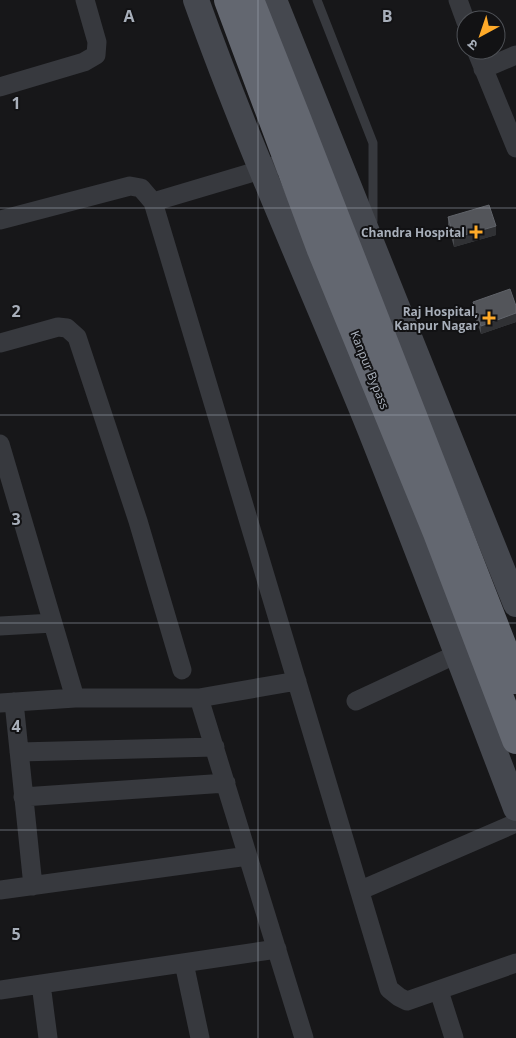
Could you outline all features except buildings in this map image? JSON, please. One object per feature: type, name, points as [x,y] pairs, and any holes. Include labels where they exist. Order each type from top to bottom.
[{"type":"highway","name":"Kanpur Bypass","points":[[228,0],[321,250],[437,533],[516,740]]},
{"type":"highway","name":"Kanpur Bypass","points":[[250,0],[516,680]]},
{"type":"main road","points":[[196,0],[261,170],[370,430],[516,808]]},
{"type":"main road","points":[[274,0],[516,604]]},
{"type":"street","points":[[0,87],[84,62],[96,55],[97,42],[85,0]]},
{"type":"street","points":[[483,69],[516,55]]},
{"type":"street","points":[[480,60],[516,148]]},
{"type":"street","points":[[153,202],[333,149]]},
{"type":"street","points":[[0,220],[130,186],[141,188],[153,202],[361,890],[389,989],[398,997],[407,1001],[516,963]]},
{"type":"street","points":[[0,343],[58,327],[67,328],[77,337],[138,521],[182,670]]},
{"type":"street","points":[[0,444],[75,698]]},
{"type":"street","points":[[0,626],[53,623]]},
{"type":"street","points":[[356,701],[458,654]]},
{"type":"street","points":[[33,886],[19,752],[7,703],[75,698],[199,698],[297,681]]},
{"type":"street","points":[[199,698],[304,1038]]},
{"type":"street","points":[[19,752],[215,747]]},
{"type":"street","points":[[23,797],[226,783]]},
{"type":"street","points":[[361,890],[516,823]]},
{"type":"street","points":[[0,890],[248,856]]},
{"type":"street","points":[[0,990],[277,949]]},
{"type":"street","points":[[184,962],[200,1038]]},
{"type":"street","points":[[41,984],[48,1038]]},
{"type":"street","points":[[438,991],[454,1038]]},
{"type":"lane","points":[[317,0],[373,143],[372,248]]},
{"type":"place","name":"Chandra Hospital","points":[[476,232]]},
{"type":"place","name":"Raj Hospital, Kanpur Nagar","points":[[489,318]]}]
